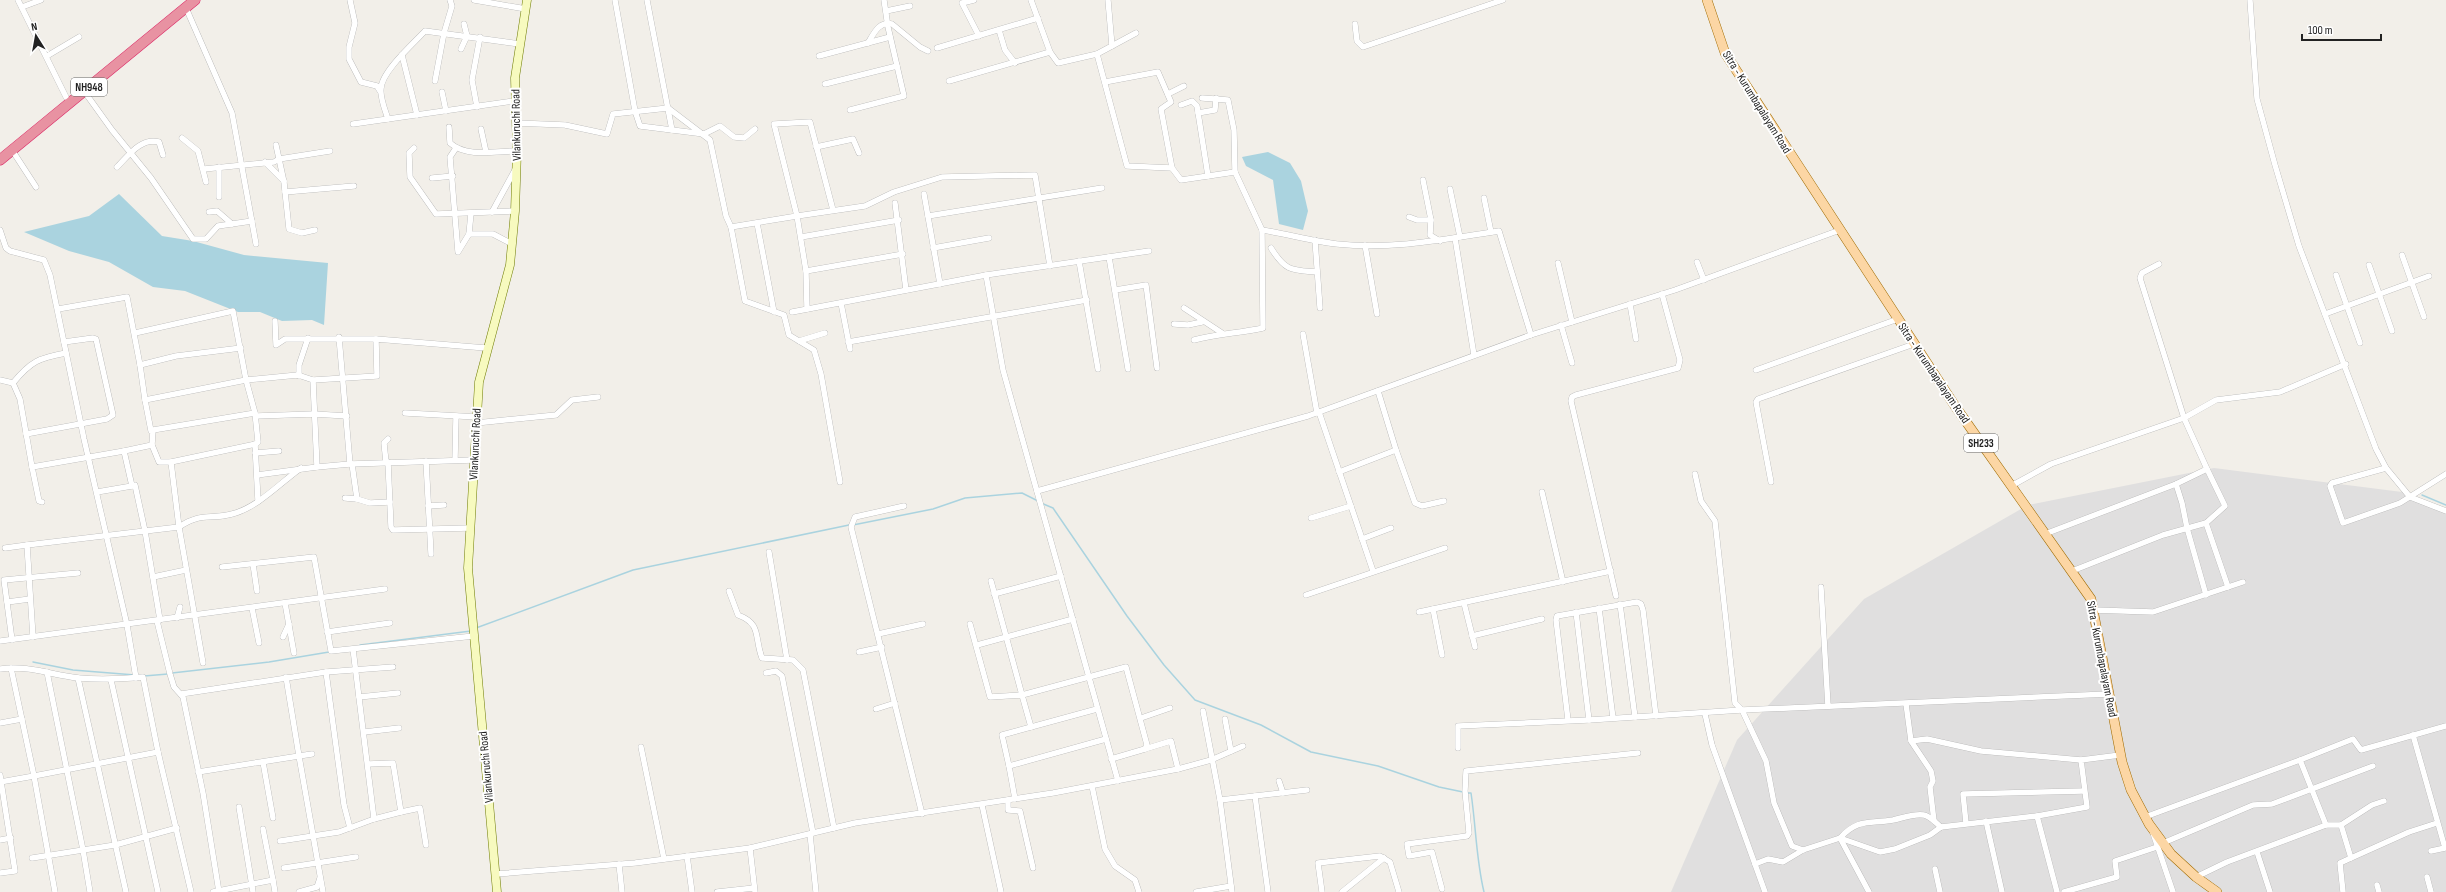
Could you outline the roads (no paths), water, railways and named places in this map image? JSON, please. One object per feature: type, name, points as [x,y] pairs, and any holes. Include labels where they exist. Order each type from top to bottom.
[{"type":"highway","name":"NH948","points":[[0,160],[195,0]]},
{"type":"highway","name":"NH948","points":[[0,151],[145,35],[182,11]]},
{"type":"main road","name":"Sitra - Kurumbapalayam Road","points":[[1707,0],[1725,53],[1914,344],[2011,486],[2091,598],[2120,755],[2131,790],[2160,845],[2196,877],[2217,892]]},
{"type":"street","points":[[18,0],[66,97]]},
{"type":"street","points":[[22,7],[41,0]]},
{"type":"street","points":[[350,0],[355,23],[349,47],[349,59],[361,82],[377,86],[380,91],[388,119]]},
{"type":"street","points":[[435,81],[444,33],[452,6],[450,0]]},
{"type":"street","points":[[474,0],[526,9]]},
{"type":"street","name":"Vilankuruchi Road","points":[[497,892],[468,568],[478,382],[486,348],[510,265],[515,211],[517,150],[514,101],[515,78],[528,0]]},
{"type":"street","points":[[615,0],[640,126],[704,134],[720,126],[734,136],[744,138],[754,129]]},
{"type":"street","points":[[647,0],[672,130]]},
{"type":"street","points":[[850,110],[904,96],[890,38],[884,0]]},
{"type":"street","points":[[974,0],[962,4],[979,36]]},
{"type":"street","points":[[1031,0],[1050,52],[1058,63],[1097,54],[1136,33]]},
{"type":"street","points":[[1108,0],[1112,46]]},
{"type":"street","points":[[1355,24],[1357,41],[1363,47],[1503,0]]},
{"type":"street","points":[[2250,0],[2257,99],[2299,246],[2325,314],[2386,468],[2410,497],[2446,512]]},
{"type":"street","points":[[886,11],[910,6]]},
{"type":"street","points":[[182,11],[232,113],[256,244]]},
{"type":"street","points":[[937,48],[1038,18]]},
{"type":"street","points":[[868,43],[876,29],[888,23],[892,24],[920,47],[928,51]]},
{"type":"street","points":[[460,49],[467,36],[464,24]]},
{"type":"street","points":[[380,91],[381,83],[402,55],[425,30],[520,44]]},
{"type":"street","points":[[999,30],[1005,50],[1015,63]]},
{"type":"street","points":[[47,56],[78,37]]},
{"type":"street","points":[[477,107],[472,80],[480,37]]},
{"type":"street","points":[[820,56],[890,38]]},
{"type":"street","points":[[949,81],[1050,52]]},
{"type":"street","points":[[1097,54],[1127,166],[1172,168]]},
{"type":"street","points":[[402,55],[417,115]]},
{"type":"street","points":[[825,84],[897,66]]},
{"type":"street","points":[[1105,82],[1158,72],[1171,102],[1161,109],[1172,168],[1181,180],[1235,172]]},
{"type":"street","points":[[1168,94],[1184,86]]},
{"type":"street","points":[[84,91],[151,178],[193,239],[206,238],[218,226],[252,221]]},
{"type":"street","points":[[442,92],[446,111]]},
{"type":"street","points":[[1194,340],[1222,333],[1244,332],[1263,328],[1262,230],[1235,172],[1234,130],[1228,100],[1202,98]]},
{"type":"street","points":[[1198,114],[1215,110],[1216,98]]},
{"type":"street","points":[[353,124],[514,101]]},
{"type":"street","points":[[1181,104],[1192,101],[1197,106],[1208,176]]},
{"type":"street","points":[[516,123],[565,125],[608,134],[613,114],[668,108],[710,140],[726,216],[731,227],[746,301],[784,315],[789,335],[814,350],[822,374],[840,482]]},
{"type":"street","points":[[807,309],[806,271],[801,237],[774,124],[810,122],[833,210]]},
{"type":"street","points":[[449,127],[450,143],[456,148],[471,152],[517,150]]},
{"type":"street","points":[[481,129],[486,152]]},
{"type":"street","points":[[182,138],[198,151],[204,169],[206,182]]},
{"type":"street","points":[[816,147],[853,138],[859,154]]},
{"type":"street","points":[[117,167],[141,144],[154,140],[158,142],[163,155]]},
{"type":"street","points":[[276,145],[284,182],[289,229],[302,233],[315,230]]},
{"type":"street","points":[[414,148],[409,153],[410,177],[436,214],[515,211]]},
{"type":"street","points":[[456,148],[450,157],[453,176],[458,252],[469,234],[471,213]]},
{"type":"street","points":[[12,150],[36,187]]},
{"type":"street","points":[[204,169],[241,163],[265,162],[330,151]]},
{"type":"street","points":[[265,162],[284,182]]},
{"type":"street","points":[[219,167],[219,197]]},
{"type":"street","points":[[492,212],[516,167]]},
{"type":"street","points":[[731,227],[865,206],[900,190],[942,177],[1035,175],[1050,266]]},
{"type":"street","points":[[432,178],[453,176]]},
{"type":"street","points":[[1423,180],[1431,220],[1430,235],[1440,242]]},
{"type":"street","points":[[285,192],[354,186]]},
{"type":"street","points":[[928,216],[1102,188]]},
{"type":"street","points":[[1450,189],[1474,355]]},
{"type":"street","points":[[924,194],[940,284]]},
{"type":"street","points":[[1484,198],[1491,232]]},
{"type":"street","points":[[895,202],[899,220],[906,290]]},
{"type":"street","points":[[210,212],[217,211],[232,224]]},
{"type":"street","points":[[1409,217],[1417,220],[1431,220]]},
{"type":"street","points":[[801,237],[899,220]]},
{"type":"street","points":[[757,223],[774,312]]},
{"type":"street","points":[[0,230],[6,248],[10,252],[44,260],[58,309],[88,458],[107,534],[127,625],[135,676]]},
{"type":"street","points":[[1262,230],[1315,240],[1365,245],[1440,242],[1499,231],[1531,335]]},
{"type":"street","points":[[1037,491],[1318,412],[1531,335],[1704,280],[1840,230]]},
{"type":"street","points":[[469,234],[493,234],[512,244]]},
{"type":"street","points":[[933,248],[989,238]]},
{"type":"street","points":[[1315,240],[1320,308]]},
{"type":"street","points":[[1365,245],[1377,314]]},
{"type":"street","points":[[1272,248],[1277,258],[1291,270],[1317,272]]},
{"type":"street","points":[[792,312],[986,275],[1149,251]]},
{"type":"street","points":[[806,271],[903,254]]},
{"type":"street","points":[[2402,255],[2424,317]]},
{"type":"street","points":[[1109,257],[1128,369]]},
{"type":"street","points":[[1079,262],[1087,300],[1098,369]]},
{"type":"street","points":[[1697,262],[1704,280]]},
{"type":"street","points":[[1558,263],[1572,322]]},
{"type":"street","points":[[2072,571],[2118,551],[2206,523],[2225,506],[2184,418],[2140,278],[2142,272],[2159,264]]},
{"type":"street","points":[[2369,265],[2392,331]]},
{"type":"street","points":[[986,275],[1003,370],[1118,781]]},
{"type":"street","points":[[2336,275],[2360,343]]},
{"type":"street","points":[[2325,314],[2429,276]]},
{"type":"street","points":[[1115,290],[1146,285],[1157,368]]},
{"type":"street","points":[[1616,596],[1571,401],[1572,397],[1576,395],[1678,368],[1680,360],[1662,294]]},
{"type":"street","points":[[58,309],[127,297],[135,333],[152,445],[159,462],[171,462],[255,444]]},
{"type":"street","points":[[848,342],[1087,300]]},
{"type":"street","points":[[841,303],[850,349]]},
{"type":"street","points":[[1630,304],[1636,339]]},
{"type":"street","points":[[1184,308],[1202,322],[1222,333]]},
{"type":"street","points":[[135,333],[233,311],[246,380],[255,415],[258,442],[255,444],[258,501]]},
{"type":"street","points":[[1756,370],[1898,319]]},
{"type":"street","points":[[275,321],[276,344],[285,339],[339,338],[376,339],[486,348]]},
{"type":"street","points":[[1174,324],[1188,325],[1202,322]]},
{"type":"street","points":[[1561,325],[1572,363]]},
{"type":"street","points":[[799,341],[825,333]]},
{"type":"street","points":[[1303,334],[1318,412],[1374,571]]},
{"type":"street","points":[[26,434],[107,419],[113,415],[105,372],[95,338],[64,342]]},
{"type":"street","points":[[300,376],[299,365],[308,338]]},
{"type":"street","points":[[339,338],[351,464],[357,499]]},
{"type":"street","points":[[145,400],[246,380],[300,376],[313,380],[377,376],[376,339]]},
{"type":"street","points":[[1771,482],[1756,402],[1758,399],[1914,344]]},
{"type":"street","points":[[140,365],[176,356],[241,348]]},
{"type":"street","points":[[13,383],[21,373],[41,358],[66,353]]},
{"type":"street","points":[[2011,486],[2050,464],[2184,418],[2216,400],[2280,392],[2346,364]]},
{"type":"street","points":[[0,380],[13,383]]},
{"type":"street","points":[[313,380],[317,467]]},
{"type":"street","points":[[13,383],[20,399],[38,501],[42,502]]},
{"type":"street","points":[[1378,391],[1396,450],[1415,503],[1422,506],[1444,501]]},
{"type":"street","points":[[405,413],[456,416],[476,420],[556,415],[572,400],[598,397]]},
{"type":"street","points":[[151,431],[255,415],[314,414],[347,416]]},
{"type":"street","points":[[455,460],[456,416]]},
{"type":"street","points":[[388,439],[384,443],[387,462],[391,526],[393,530],[470,528]]},
{"type":"street","points":[[32,467],[88,458],[152,445]]},
{"type":"street","points":[[1339,472],[1396,450]]},
{"type":"street","points":[[124,451],[132,486]]},
{"type":"street","points":[[255,453],[279,451]]},
{"type":"street","points":[[257,475],[301,468],[351,464],[474,460]]},
{"type":"street","points":[[426,461],[431,554]]},
{"type":"street","points":[[171,462],[179,527],[203,663]]},
{"type":"street","points":[[4,548],[107,534],[179,527],[193,518],[233,514],[258,501],[301,468]]},
{"type":"street","points":[[2386,468],[2332,483],[2330,486],[2331,491],[2343,523],[2382,510],[2410,497],[2446,474]]},
{"type":"street","points":[[2046,534],[2176,484],[2207,469]]},
{"type":"street","points":[[1695,474],[1701,501],[1715,520],[1735,703],[1742,710],[1766,761],[1774,802],[1792,846],[1803,850]]},
{"type":"street","points":[[2176,484],[2206,595]]},
{"type":"street","points":[[97,492],[135,485],[145,531],[169,673],[174,687],[183,697],[198,772],[217,892],[273,880]]},
{"type":"street","points":[[1542,492],[1563,582]]},
{"type":"street","points":[[345,498],[357,499],[370,503],[390,502]]},
{"type":"street","points":[[428,506],[444,505]]},
{"type":"street","points":[[904,506],[855,516],[851,525],[922,814]]},
{"type":"street","points":[[1311,518],[1351,506]]},
{"type":"street","points":[[2206,523],[2228,588]]},
{"type":"street","points":[[1362,539],[1391,528]]},
{"type":"street","points":[[27,545],[33,637]]},
{"type":"street","points":[[1306,595],[1445,548]]},
{"type":"street","points":[[769,552],[787,660]]},
{"type":"street","points":[[222,567],[314,557],[331,650],[353,649],[474,632]]},
{"type":"street","points":[[253,564],[257,591]]},
{"type":"street","points":[[153,577],[186,570]]},
{"type":"street","points":[[1419,612],[1611,571]]},
{"type":"street","points":[[12,640],[4,580],[78,573]]},
{"type":"street","points":[[994,594],[1061,576]]},
{"type":"street","points":[[991,582],[1005,638],[1031,727]]},
{"type":"street","points":[[2093,610],[2153,612],[2243,582]]},
{"type":"street","points":[[1821,587],[1828,706]]},
{"type":"street","points":[[0,641],[159,621],[385,589]]},
{"type":"street","points":[[729,591],[738,615],[749,619],[754,626],[762,658],[792,660],[803,670],[834,828]]},
{"type":"street","points":[[6,602],[30,599]]},
{"type":"street","points":[[1568,720],[1556,620],[1561,614],[1637,602],[1641,604],[1656,716]]},
{"type":"street","points":[[285,603],[294,652]]},
{"type":"street","points":[[1464,603],[1475,647]]},
{"type":"street","points":[[1620,604],[1635,717]]},
{"type":"street","points":[[177,618],[180,607]]},
{"type":"street","points":[[252,608],[259,643]]},
{"type":"street","points":[[1599,608],[1613,718]]},
{"type":"street","points":[[1433,609],[1442,655]]},
{"type":"street","points":[[1576,612],[1589,720]]},
{"type":"street","points":[[977,645],[1073,619]]},
{"type":"street","points":[[1472,636],[1542,619]]},
{"type":"street","points":[[328,632],[390,623]]},
{"type":"street","points":[[283,637],[289,624]]},
{"type":"street","points":[[878,634],[923,624]]},
{"type":"street","points":[[970,624],[977,645],[990,697],[1022,695],[1126,667],[1147,743],[1145,749]]},
{"type":"street","points":[[859,652],[882,647]]},
{"type":"street","points":[[353,649],[374,819]]},
{"type":"street","points":[[181,694],[286,677],[355,668],[393,667]]},
{"type":"street","points":[[12,668],[34,776],[55,892]]},
{"type":"street","points":[[0,669],[33,668],[78,678],[110,680],[135,676],[143,678],[158,752],[191,892]]},
{"type":"street","points":[[766,673],[776,671],[782,676],[813,833],[810,834],[816,892]]},
{"type":"street","points":[[47,672],[90,892]]},
{"type":"street","points":[[326,672],[344,805],[350,828]]},
{"type":"street","points":[[286,677],[323,892]]},
{"type":"street","points":[[78,678],[126,892]]},
{"type":"street","points":[[110,680],[129,757],[158,892]]},
{"type":"street","points":[[359,696],[398,693]]},
{"type":"street","points":[[1458,748],[1458,726],[1705,714],[1742,710],[2109,694]]},
{"type":"street","points":[[876,709],[895,703]]},
{"type":"street","points":[[1906,704],[1911,741],[1931,771],[1933,781],[1930,787],[1934,822]]},
{"type":"street","points":[[1140,718],[1170,708]]},
{"type":"street","points":[[1015,799],[1009,766],[1001,736],[1098,709]]},
{"type":"street","points":[[1196,892],[1231,889],[1220,800],[1211,760],[1203,711]]},
{"type":"street","points":[[1705,714],[1712,745],[1766,892]]},
{"type":"street","points":[[1225,718],[1231,751]]},
{"type":"street","points":[[0,722],[22,719]]},
{"type":"street","points":[[2145,817],[2354,739],[2361,750],[2446,726]]},
{"type":"street","points":[[364,732],[399,728]]},
{"type":"street","points":[[2413,735],[2445,848],[2431,851]]},
{"type":"street","points":[[1009,766],[1106,739]]},
{"type":"street","points":[[1911,741],[1927,739],[1981,751],[2081,760],[2120,755]]},
{"type":"street","points":[[1111,759],[1171,741],[1178,769]]},
{"type":"street","points":[[496,874],[619,864],[750,848],[834,828],[982,805],[1178,769],[1211,760],[1243,746]]},
{"type":"street","points":[[641,747],[664,859]]},
{"type":"street","points":[[1,782],[158,752]]},
{"type":"street","points":[[1442,889],[1432,852],[1409,856],[1407,844],[1467,836],[1469,833],[1465,793],[1466,771],[1638,753]]},
{"type":"street","points":[[198,772],[312,754]]},
{"type":"street","points":[[1840,838],[1880,852],[1895,849],[1930,835],[1941,827],[2037,816],[2087,808],[2081,760]]},
{"type":"street","points":[[2300,760],[2326,825]]},
{"type":"street","points":[[263,762],[274,818]]},
{"type":"street","points":[[368,764],[392,762],[401,812]]},
{"type":"street","points":[[2064,892],[2117,877],[2115,861],[2160,845],[2252,806],[2272,804],[2373,766]]},
{"type":"street","points":[[0,775],[3,810],[11,838],[15,871],[0,873]]},
{"type":"street","points":[[1279,781],[1283,793]]},
{"type":"street","points":[[1092,786],[1105,849],[1116,866],[1135,880],[1139,892]]},
{"type":"street","points":[[1220,800],[1307,790]]},
{"type":"street","points":[[1966,823],[1963,794],[2084,791]]},
{"type":"street","points":[[1255,796],[1268,892]]},
{"type":"street","points":[[1008,800],[1008,810],[1020,812],[1033,868]]},
{"type":"street","points":[[2196,877],[2326,825],[2341,825],[2372,805],[2384,801]]},
{"type":"street","points":[[982,805],[1001,892]]},
{"type":"street","points":[[239,807],[253,892]]},
{"type":"street","points":[[280,842],[314,838],[350,828],[374,819],[420,808],[426,845]]},
{"type":"street","points":[[1755,864],[1768,859],[1783,862],[1803,850],[1840,838],[1848,829],[1865,822],[1892,820],[1916,814],[1925,815],[1941,827]]},
{"type":"street","points":[[2037,816],[2057,892]]},
{"type":"street","points":[[1986,821],[2002,892]]},
{"type":"street","points":[[2343,892],[2340,863],[2409,832],[2437,823]]},
{"type":"street","points":[[2341,825],[2351,858]]},
{"type":"street","points":[[32,858],[115,845],[177,828]]},
{"type":"street","points":[[263,829],[275,892]]},
{"type":"street","points":[[0,840],[11,838]]},
{"type":"street","points":[[1840,838],[1869,892]]},
{"type":"street","points":[[2160,845],[2173,892]]},
{"type":"street","points":[[717,892],[755,890],[750,848]]},
{"type":"street","points":[[2257,852],[2270,892]]},
{"type":"street","points":[[687,856],[692,892]]},
{"type":"street","points":[[1322,892],[1318,862],[1380,856],[1390,862],[1399,892]]},
{"type":"street","points":[[284,868],[356,857]]},
{"type":"street","points":[[1342,892],[1384,858]]},
{"type":"street","points":[[619,864],[622,892]]},
{"type":"street","points":[[1935,869],[1940,892]]},
{"type":"street","points":[[2427,877],[2430,892]]},
{"type":"street","points":[[299,892],[317,887],[320,878]]},
{"type":"street","points":[[2377,885],[2379,892]]},
{"type":"water","points":[[1268,152],[1290,163],[1301,181],[1308,211],[1303,230],[1279,224],[1273,180],[1246,166],[1242,157]]},
{"type":"water","points":[[119,194],[162,236],[193,241],[244,255],[328,263],[324,325],[312,320],[282,321],[260,312],[238,312],[185,291],[153,287],[109,262],[69,251],[24,232],[89,216]]},
{"type":"waterway","points":[[853,525],[933,509],[965,498],[1022,493],[1038,501]]},
{"type":"waterway","points":[[2422,495],[2446,505]]},
{"type":"waterway","points":[[1041,503],[1053,508],[1127,616],[1164,665],[1195,700],[1261,725],[1311,752],[1378,766],[1439,787],[1463,792]]},
{"type":"waterway","points":[[476,628],[633,570],[849,525]]},
{"type":"waterway","points":[[360,645],[471,631]]},
{"type":"waterway","points":[[172,673],[269,662],[329,652]]},
{"type":"waterway","points":[[33,662],[73,670],[135,675]]},
{"type":"waterway","points":[[144,676],[168,674]]},
{"type":"waterway","points":[[1467,793],[1471,793],[1479,867],[1484,892]]}]
